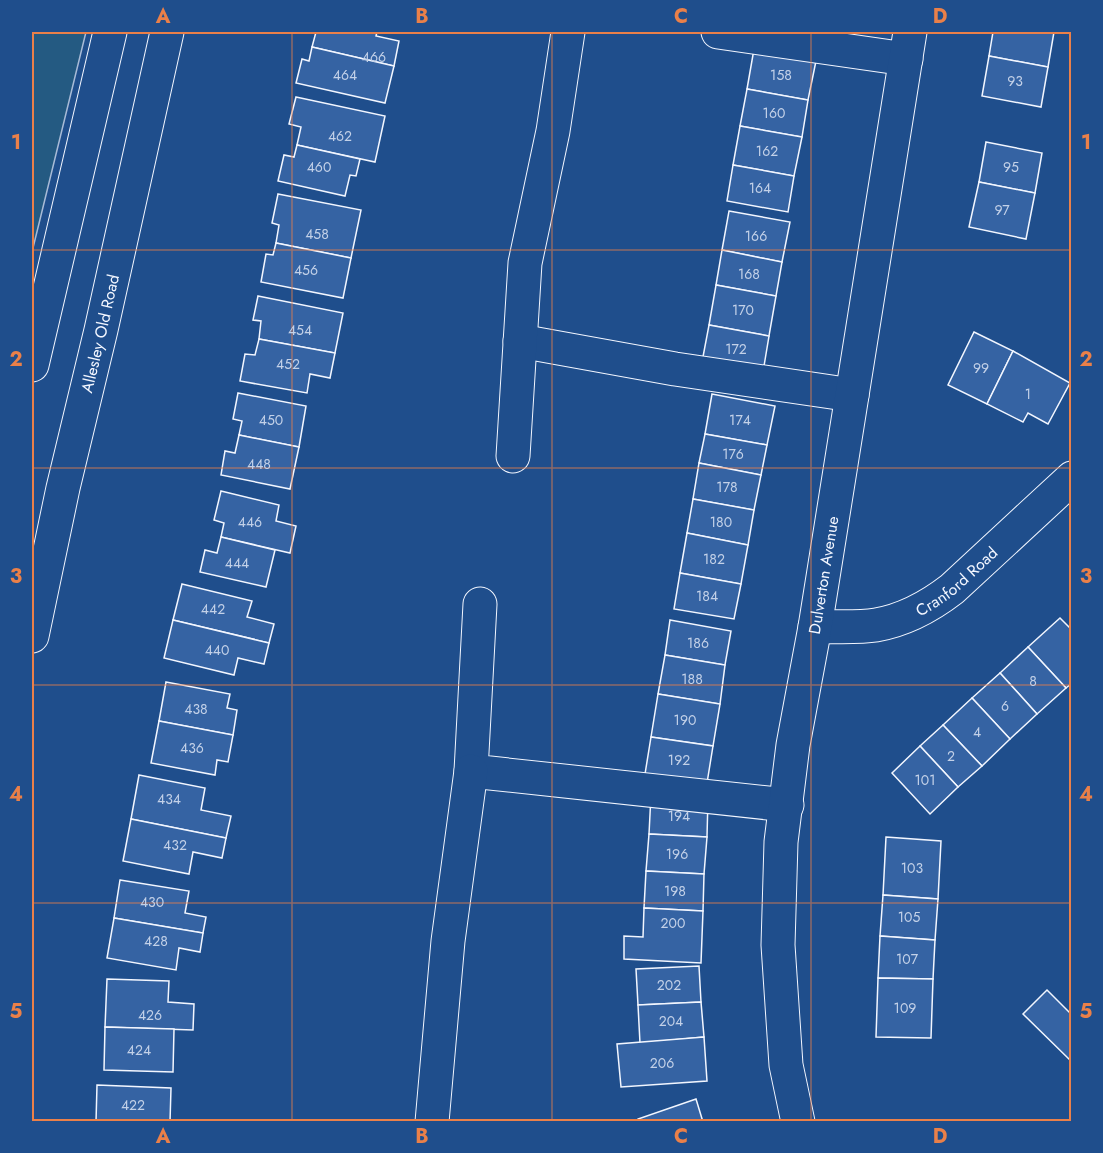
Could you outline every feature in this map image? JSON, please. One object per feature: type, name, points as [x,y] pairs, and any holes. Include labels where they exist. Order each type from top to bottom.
[{"type":"street","points":[[32,365],[110,32]]},
{"type":"street","name":"Allesley Old Road","points":[[32,636],[63,488],[101,330],[167,32]]},
{"type":"street","points":[[513,456],[525,262],[553,131],[568,32]]},
{"type":"street","points":[[718,32],[908,45]]},
{"type":"street","name":"Dulverton Avenue","points":[[798,1122],[786,1065],[778,945],[781,842],[793,745],[815,627],[908,45]]},
{"type":"street","points":[[520,341],[675,369],[852,395]]},
{"type":"street","name":"Cranford Road","points":[[815,627],[876,625],[910,615],[933,604],[952,590],[1071,478]]},
{"type":"street","points":[[432,1122],[448,941],[471,771],[480,604]]},
{"type":"street","points":[[471,771],[787,806]]},
{"type":"shaded area","points":[[32,32],[86,32],[32,252]]},
{"type":"building","points":[[316,32],[377,32],[376,36],[399,41],[394,66],[312,47]]},
{"type":"building","points":[[993,32],[1054,32],[1048,67],[989,56]]},
{"type":"building","points":[[312,47],[394,66],[385,103],[296,83],[302,59],[309,61]]},
{"type":"building","points":[[754,49],[816,61],[808,100],[747,89]]},
{"type":"building","points":[[989,56],[1048,67],[1041,107],[982,96]]},
{"type":"building","points":[[747,89],[808,100],[802,137],[740,126]]},
{"type":"building","points":[[296,97],[385,116],[375,162],[297,145],[301,127],[289,124]]},
{"type":"building","points":[[740,126],[802,137],[794,176],[733,165]]},
{"type":"building","points":[[986,142],[1042,153],[1035,193],[979,182]]},
{"type":"building","points":[[297,145],[360,159],[356,176],[350,175],[345,196],[278,181],[284,155],[294,157]]},
{"type":"building","points":[[733,165],[794,176],[788,212],[727,201]]},
{"type":"building","points":[[979,182],[1035,193],[1026,239],[969,227]]},
{"type":"building","points":[[278,194],[361,210],[351,258],[276,243],[279,225],[272,223]]},
{"type":"building","points":[[729,211],[790,222],[782,262],[722,250]]},
{"type":"building","points":[[276,243],[351,258],[343,298],[261,282],[266,254],[273,255]]},
{"type":"building","points":[[722,250],[782,262],[776,296],[716,285]]},
{"type":"building","points":[[716,285],[776,296],[769,336],[709,325]]},
{"type":"building","points":[[258,296],[343,313],[335,353],[259,339],[261,321],[253,320]]},
{"type":"building","points":[[709,325],[769,336],[763,372],[702,362]]},
{"type":"building","points":[[974,332],[1013,351],[987,404],[948,385]]},
{"type":"building","points":[[259,339],[335,353],[330,378],[310,374],[307,393],[240,381],[245,354],[255,355]]},
{"type":"building","points":[[1013,351],[1070,383],[1048,424],[1028,413],[1023,422],[987,404]]},
{"type":"building","points":[[238,393],[306,406],[299,447],[239,435],[242,421],[233,419]]},
{"type":"building","points":[[712,394],[775,406],[767,445],[705,434]]},
{"type":"building","points":[[705,434],[767,445],[761,475],[699,463]]},
{"type":"building","points":[[239,435],[299,447],[290,489],[221,475],[225,451],[235,453]]},
{"type":"building","points":[[699,463],[761,475],[754,510],[693,499]]},
{"type":"building","points":[[221,491],[279,505],[276,521],[296,526],[290,553],[221,537],[224,523],[214,520]]},
{"type":"building","points":[[693,499],[754,510],[748,545],[687,533]]},
{"type":"building","points":[[687,533],[748,545],[741,584],[680,573]]},
{"type":"building","points":[[221,537],[275,550],[266,587],[200,572],[205,550],[217,553]]},
{"type":"building","points":[[680,573],[741,584],[734,619],[674,609]]},
{"type":"building","points":[[182,584],[252,601],[247,617],[274,624],[269,643],[173,620]]},
{"type":"building","points":[[1060,618],[1072,630],[1072,683],[1066,688],[1028,647]]},
{"type":"building","points":[[173,620],[269,643],[264,664],[238,658],[234,675],[164,658]]},
{"type":"building","points":[[670,620],[731,631],[725,665],[665,655]]},
{"type":"building","points":[[1028,647],[1066,688],[1037,714],[1000,673]]},
{"type":"building","points":[[665,655],[725,665],[720,704],[658,694]]},
{"type":"building","points":[[1000,673],[1037,714],[1010,739],[972,698]]},
{"type":"building","points":[[166,682],[230,694],[227,708],[237,710],[233,735],[159,721]]},
{"type":"building","points":[[658,694],[720,704],[713,746],[651,737]]},
{"type":"building","points":[[972,698],[1010,739],[982,766],[943,725]]},
{"type":"building","points":[[159,721],[233,735],[228,762],[217,760],[215,775],[151,763]]},
{"type":"building","points":[[943,725],[982,766],[958,787],[920,746]]},
{"type":"building","points":[[651,737],[713,746],[707,783],[645,774]]},
{"type":"building","points":[[920,746],[958,787],[930,814],[892,773]]},
{"type":"building","points":[[139,775],[205,788],[201,810],[231,816],[226,838],[131,819]]},
{"type":"building","points":[[651,795],[708,798],[707,837],[649,834]]},
{"type":"building","points":[[131,819],[226,838],[222,858],[193,852],[189,874],[123,861]]},
{"type":"building","points":[[649,834],[707,837],[704,874],[646,871]]},
{"type":"building","points":[[886,837],[941,841],[938,899],[883,895]]},
{"type":"building","points":[[646,871],[704,874],[703,911],[644,908]]},
{"type":"building","points":[[120,880],[189,891],[185,913],[206,917],[203,933],[114,918]]},
{"type":"building","points":[[883,895],[938,899],[935,940],[880,936]]},
{"type":"building","points":[[644,908],[703,911],[701,963],[624,959],[624,936],[643,937]]},
{"type":"building","points":[[114,918],[203,933],[200,952],[179,948],[176,970],[107,958]]},
{"type":"building","points":[[880,936],[935,940],[933,979],[878,978]]},
{"type":"building","points":[[699,966],[701,1002],[638,1005],[636,969]]},
{"type":"building","points":[[878,978],[933,979],[931,1038],[876,1037]]},
{"type":"building","points":[[107,979],[169,981],[168,1002],[194,1004],[193,1030],[105,1027]]},
{"type":"building","points":[[1047,990],[1072,1015],[1072,1062],[1023,1014]]},
{"type":"building","points":[[701,1002],[704,1037],[640,1043],[638,1005]]},
{"type":"building","points":[[105,1027],[174,1029],[173,1072],[104,1070]]},
{"type":"building","points":[[704,1037],[707,1081],[621,1087],[617,1044]]},
{"type":"building","points":[[97,1085],[171,1088],[170,1122],[96,1122]]},
{"type":"building","points":[[696,1099],[703,1122],[638,1122],[638,1119]]}]
